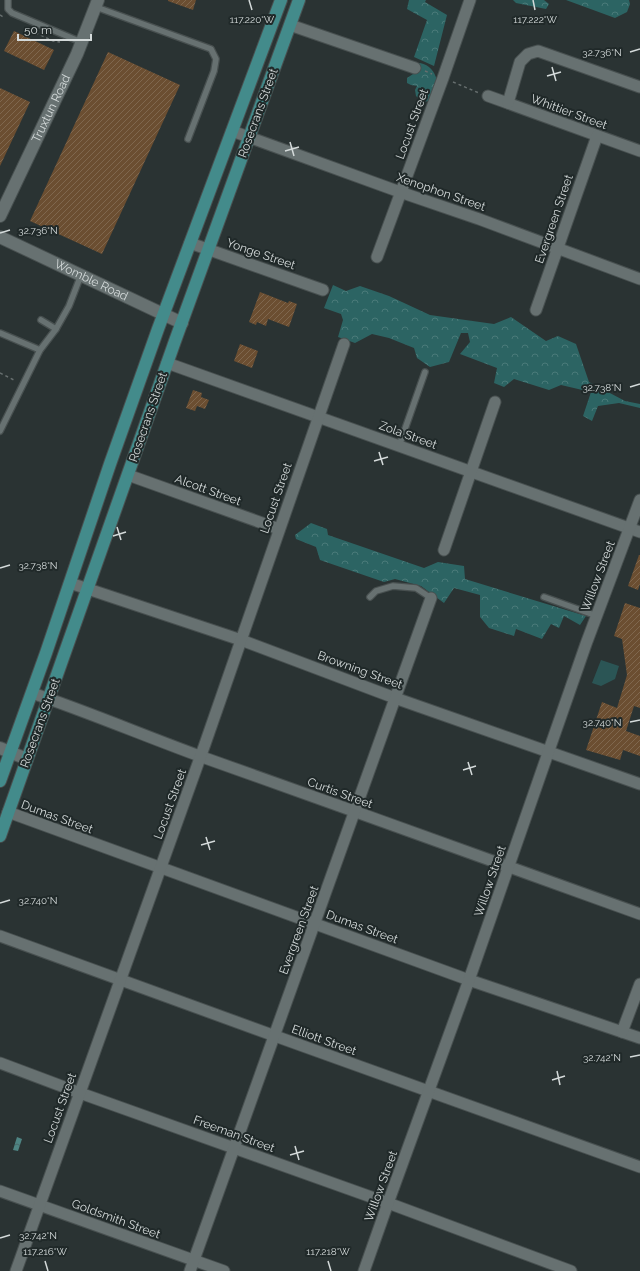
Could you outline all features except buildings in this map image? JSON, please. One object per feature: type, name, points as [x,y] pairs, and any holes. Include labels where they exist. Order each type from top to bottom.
[{"type":"main road","name":"Rosecrans Street","points":[[0,781],[5,750],[32,693],[110,464],[163,315],[281,0]]},
{"type":"main road","name":"Rosecrans Street","points":[[0,836],[167,363],[299,0]]},
{"type":"street","name":"Locust Street","points":[[377,258],[470,0]]},
{"type":"street","name":"Truxtun Road","points":[[0,216],[81,42],[96,3]]},
{"type":"street","points":[[290,25],[415,68]]},
{"type":"street","points":[[508,103],[520,62],[528,54],[538,51],[640,87]]},
{"type":"street","name":"Whittier Street","points":[[488,96],[640,151]]},
{"type":"street","name":"Xenophon Street","points":[[232,131],[479,219],[640,279]]},
{"type":"street","name":"Evergreen Street","points":[[536,310],[597,136]]},
{"type":"street","name":"Womble Road","points":[[0,237],[182,323]]},
{"type":"street","name":"Yonge Street","points":[[190,243],[323,290]]},
{"type":"street","name":"Locust Street","points":[[16,1271],[201,757],[344,344]]},
{"type":"street","name":"Zola Street","points":[[167,363],[635,530]]},
{"type":"street","points":[[444,550],[495,402]]},
{"type":"street","name":"Alcott Street","points":[[128,475],[279,529]]},
{"type":"street","name":"Willow Street","points":[[364,1271],[469,980],[597,616],[635,530],[640,500]]},
{"type":"street","name":"Browning Street","points":[[70,583],[241,640],[395,698],[640,784]]},
{"type":"street","name":"Evergreen Street","points":[[192,1266],[432,598]]},
{"type":"street","name":"Curtis Street","points":[[32,693],[201,757],[640,914]]},
{"type":"street","points":[[5,750],[27,759]]},
{"type":"street","name":"Dumas Street","points":[[8,812],[469,980],[640,1038]]},
{"type":"street","name":"Elliott Street","points":[[0,936],[640,1167]]},
{"type":"street","points":[[622,1032],[640,984]]},
{"type":"street","name":"Freeman Street","points":[[0,1063],[388,1203],[571,1271]]},
{"type":"street","name":"Goldsmith Street","points":[[0,1191],[192,1266],[224,1271]]},
{"type":"lane","points":[[8,0],[8,8],[12,13],[81,42]]},
{"type":"lane","points":[[96,3],[211,49],[216,59],[214,71],[188,139]]},
{"type":"lane","points":[[0,431],[40,350],[56,329],[69,306],[81,275]]},
{"type":"lane","points":[[40,320],[56,329]]},
{"type":"lane","points":[[0,333],[40,350]]},
{"type":"lane","points":[[399,446],[425,372]]},
{"type":"lane","points":[[370,597],[376,591],[393,586],[416,588],[432,598]]},
{"type":"lane","points":[[544,597],[597,616]]},
{"type":"path","points":[[0,373],[14,380]]},
{"type":"shaded area","points":[[601,660],[619,666],[615,679],[601,686],[592,683]]},
{"type":"green space","points":[[409,0],[426,0],[425,2],[447,15],[434,66],[414,57],[427,20],[407,9]]},
{"type":"green space","points":[[513,0],[544,0],[549,4],[546,9],[516,3]]},
{"type":"green space","points":[[566,0],[629,0],[630,4],[627,12],[615,18]]},
{"type":"green space","points":[[420,63],[431,69],[437,80],[429,101],[423,102],[416,96],[415,90],[417,86],[407,83],[407,78],[416,72],[417,64]]},
{"type":"green space","points":[[333,285],[346,291],[360,286],[389,296],[430,315],[494,324],[511,317],[546,341],[558,336],[576,344],[589,382],[625,401],[640,404],[640,408],[619,403],[598,406],[592,421],[583,416],[591,392],[561,385],[549,390],[514,379],[504,387],[494,383],[497,368],[460,354],[470,342],[468,333],[461,333],[449,362],[430,367],[417,358],[414,348],[389,338],[372,334],[355,343],[338,337],[343,320],[341,314],[324,308]]},
{"type":"green space","points":[[311,523],[327,529],[328,535],[424,568],[438,562],[464,566],[465,579],[586,616],[580,625],[564,616],[559,628],[551,624],[542,639],[516,629],[514,636],[489,628],[480,617],[480,595],[454,588],[444,603],[421,586],[395,579],[384,582],[320,560],[316,547],[296,539],[295,535]]},
{"type":"water","points":[[17,1137],[22,1139],[18,1151],[13,1150]]}]
